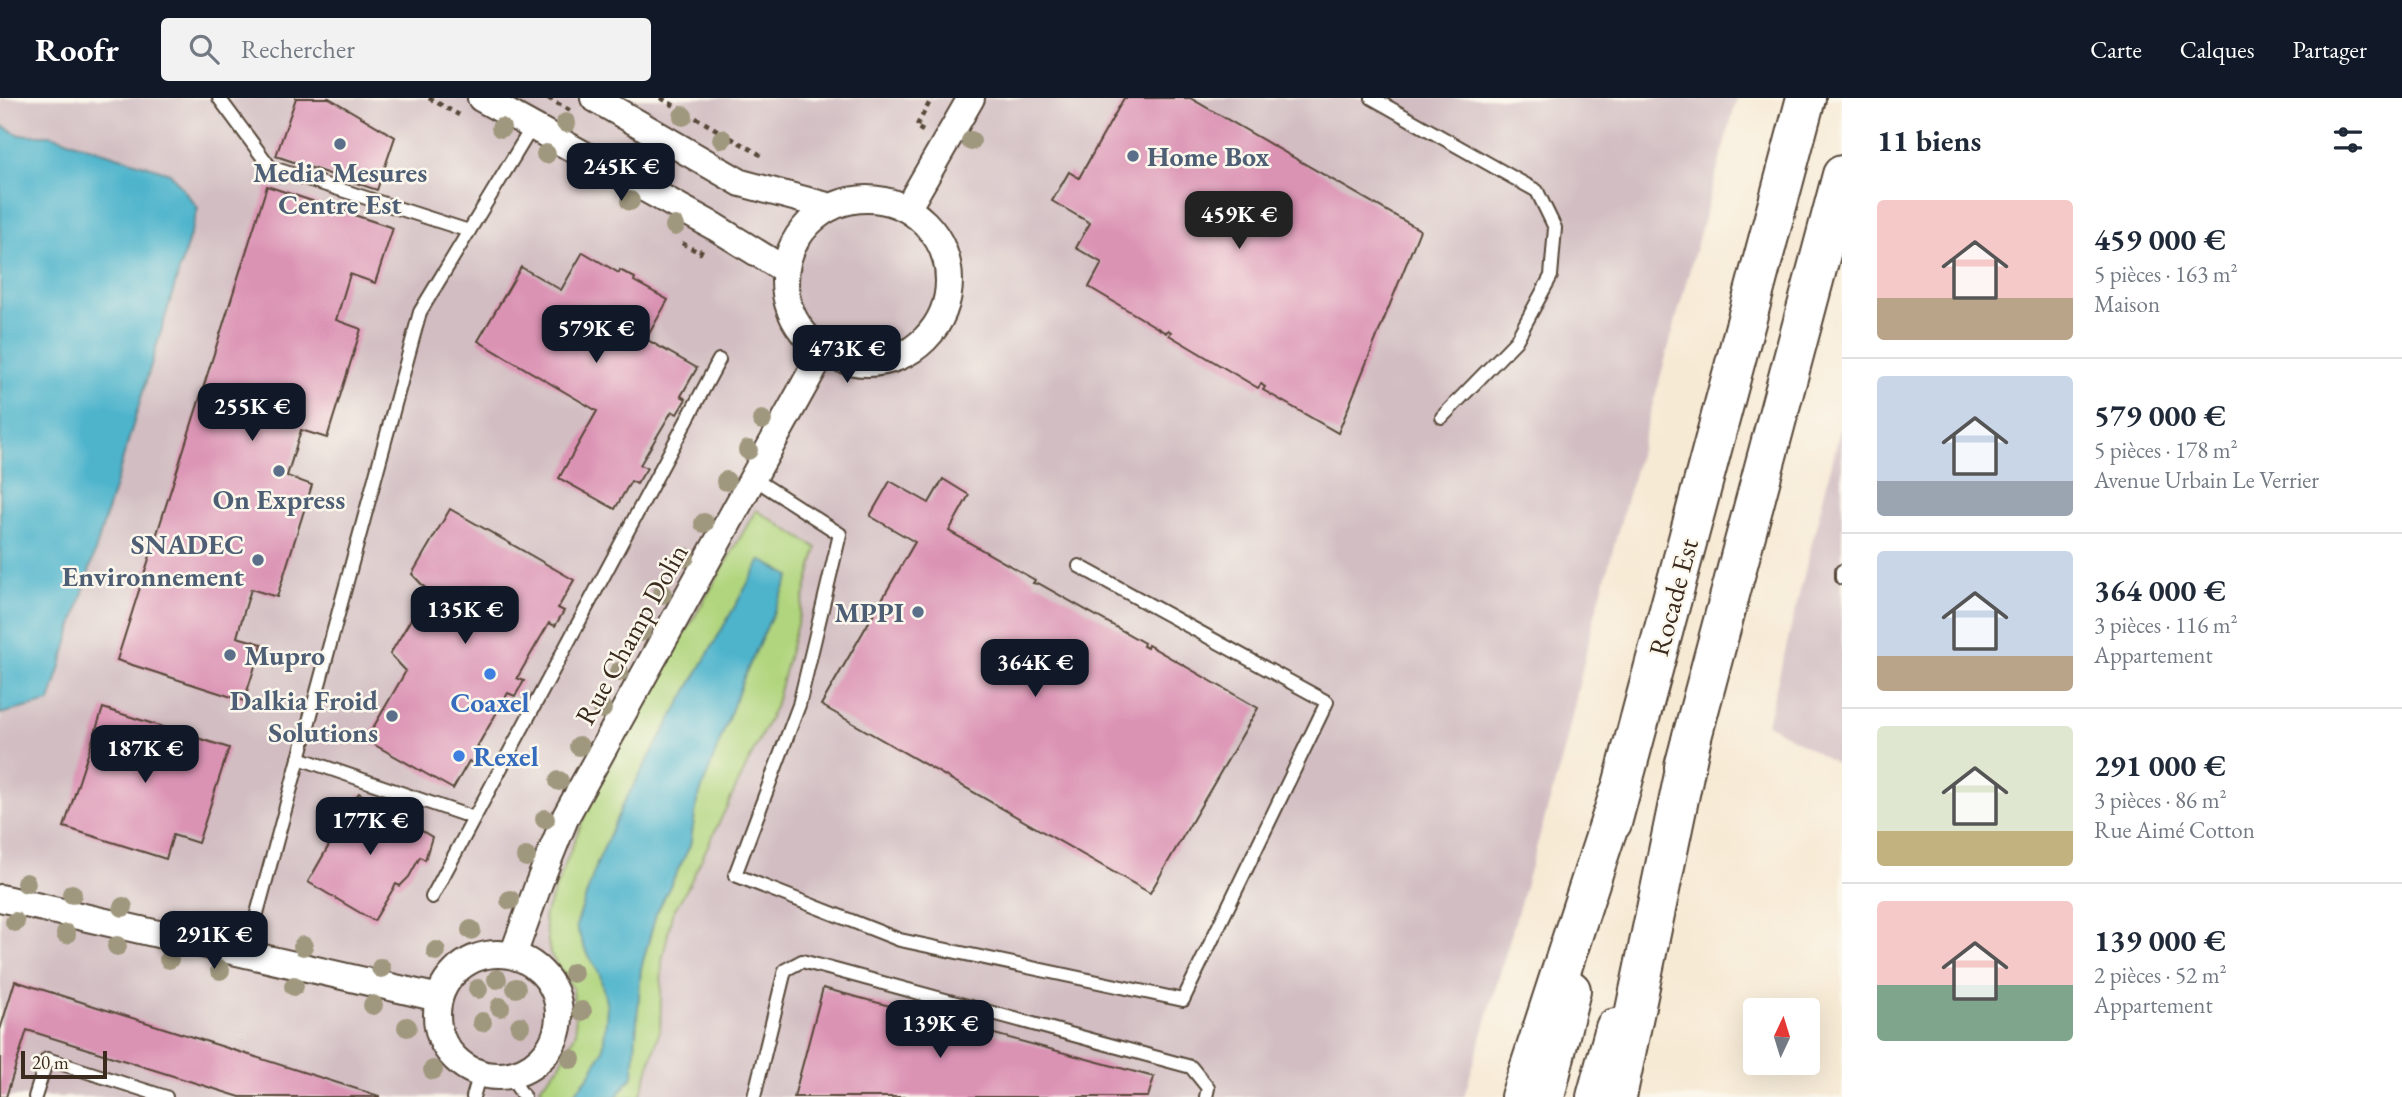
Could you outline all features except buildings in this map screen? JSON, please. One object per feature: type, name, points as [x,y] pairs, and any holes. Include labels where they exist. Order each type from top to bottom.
[{"type":"highway","name":"Rocade Est","points":[[1545,1097],[1620,791],[1806,98]]},
{"type":"highway","name":"Rocade Est","points":[[1596,1097],[1842,175]]},
{"type":"highway","points":[[1617,1097],[1692,736]]},
{"type":"highway","points":[[1520,1097],[1620,791]]},
{"type":"street","points":[[481,98],[715,227],[785,270]]},
{"type":"street","points":[[594,98],[741,183],[831,207]]},
{"type":"street","points":[[907,209],[971,98]]},
{"type":"street","points":[[856,199],[882,200],[907,209],[928,226],[936,237],[943,248],[950,274],[948,301],[937,325],[919,345],[896,359],[870,364],[843,361],[822,353],[803,335],[792,317],[786,298],[785,270],[793,244],[809,222],[831,207],[856,199]]},
{"type":"street","name":"Rue Champ Dolin","points":[[513,955],[566,816],[822,353]]},
{"type":"street","points":[[0,898],[439,999]]},
{"type":"street","points":[[494,953],[513,955],[533,963],[548,978],[558,996],[561,1017],[556,1037],[546,1055],[530,1069],[517,1086],[489,1076],[476,1085],[469,1070],[453,1057],[441,1040],[436,1019],[439,999],[446,981],[459,967],[475,957],[494,953]]},
{"type":"lane","points":[[219,98],[270,167],[469,231]]},
{"type":"lane","points":[[1372,98],[1537,191],[1555,228],[1551,276],[1516,341],[1442,417]]},
{"type":"lane","points":[[246,954],[419,312],[532,127]]},
{"type":"lane","points":[[432,897],[719,360]]},
{"type":"lane","points":[[753,478],[840,534],[799,705],[735,875],[900,940],[1183,1000],[1327,702],[1079,566]]},
{"type":"lane","points":[[1842,571],[1842,578]]},
{"type":"lane","points":[[299,758],[474,818]]},
{"type":"lane","points":[[754,1097],[785,970],[802,961],[1191,1067],[1208,1088],[1206,1097]]},
{"type":"lane","points":[[35,1097],[47,1059],[166,1097]]},
{"type":"shaded area","points":[[0,98],[1737,98],[1592,626],[1564,752],[1464,1097],[0,1097]]},
{"type":"shaded area","points":[[1842,422],[1842,767],[1767,724]]},
{"type":"green space","points":[[756,510],[817,548],[775,707],[688,887],[672,914],[662,961],[660,1030],[640,1097],[546,1097],[540,1087],[560,1065],[576,1032],[573,989],[550,954],[544,917],[594,792]]},
{"type":"water","points":[[0,125],[20,135],[51,135],[170,173],[198,208],[50,702],[0,714]]},
{"type":"water","points":[[761,560],[790,576],[744,677],[697,802],[690,846],[656,914],[641,969],[633,1076],[616,1097],[571,1097],[589,1076],[603,1050],[607,1007],[600,975],[576,926],[596,866],[622,806]]},
{"type":"place","name":"Media Mesures Centre Est","points":[[340,144]]},
{"type":"place","name":"Home Box","points":[[1133,156]]},
{"type":"place","name":"On Express","points":[[279,471]]},
{"type":"place","name":"SNADEC Environnement","points":[[258,560]]},
{"type":"place","name":"MPPI","points":[[918,612]]},
{"type":"place","name":"Mupro","points":[[230,655]]},
{"type":"place","name":"Coaxel","points":[[490,674]]},
{"type":"place","name":"Dalkia Froid Solutions","points":[[392,716]]},
{"type":"place","name":"Rexel","points":[[459,756]]}]
